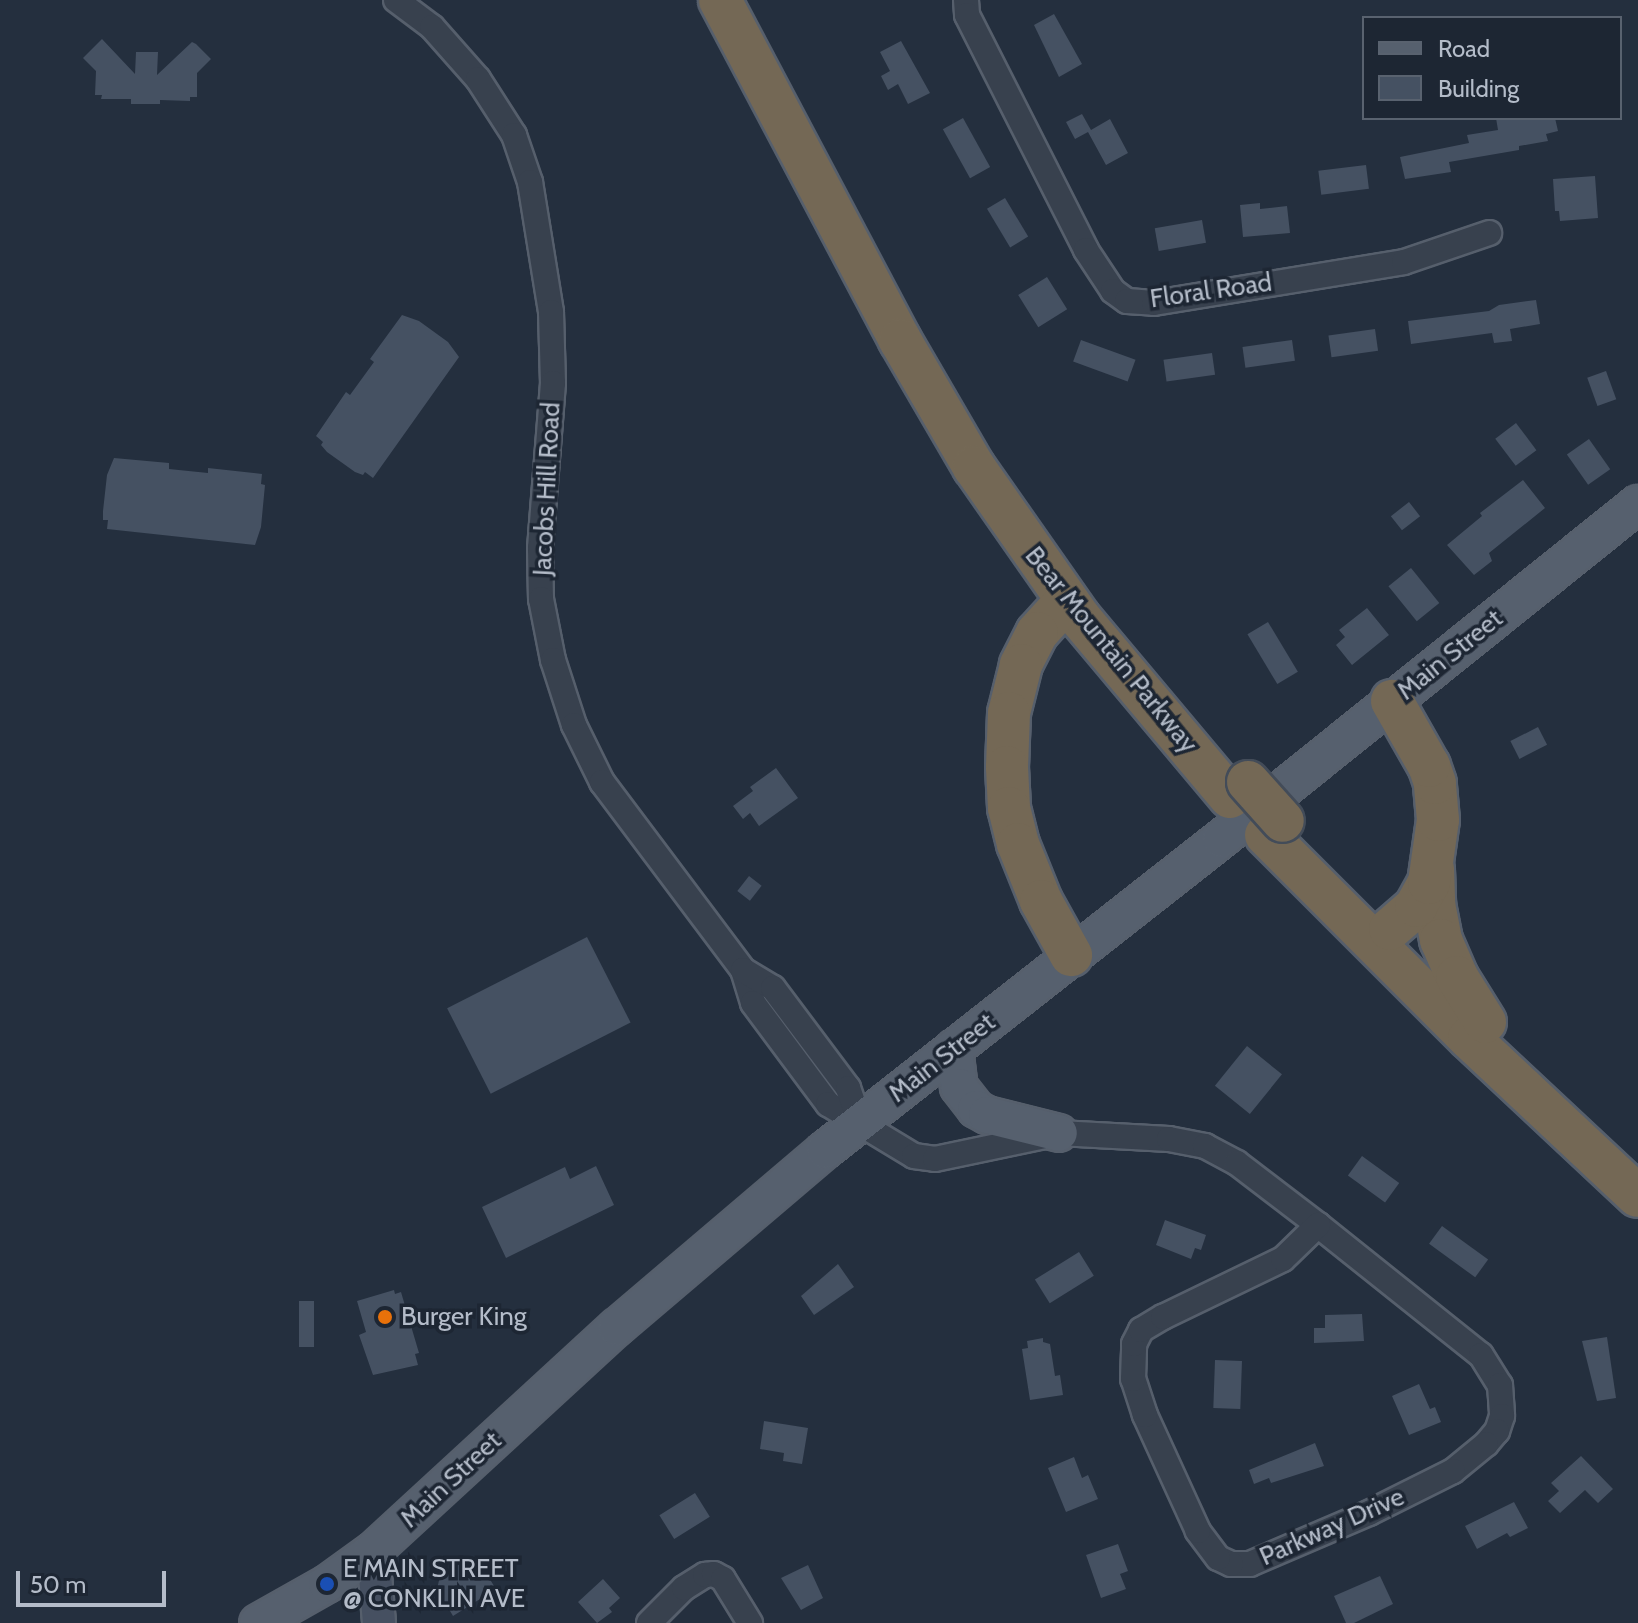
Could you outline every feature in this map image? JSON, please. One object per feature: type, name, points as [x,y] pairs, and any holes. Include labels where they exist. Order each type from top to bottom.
[{"type":"highway","name":"Bear Mountain Parkway","points":[[720,0],[924,383],[974,467],[1066,601],[1469,1038],[1638,1196]]},
{"type":"highway","name":"Bear Mountain Parkway","points":[[750,0],[900,289],[988,441],[1086,585],[1239,789]]},
{"type":"highway","points":[[1066,601],[1034,638],[1021,665],[1009,713],[1007,767],[1009,808],[1018,844],[1041,901],[1071,955]]},
{"type":"highway","points":[[1392,701],[1422,748],[1435,783],[1438,820],[1432,868],[1434,904],[1441,940],[1457,977],[1485,1022]]},
{"type":"highway","name":"Bear Mountain Parkway","points":[[1274,828],[1390,929],[1638,1165]]},
{"type":"highway","points":[[1390,929],[1416,906],[1432,868]]},
{"type":"main road","name":"Main Street","points":[[258,1623],[327,1584],[373,1551],[617,1327],[860,1122],[1638,504]]},
{"type":"main road","points":[[954,1048],[959,1087],[976,1109],[987,1115],[1059,1133]]},
{"type":"street","name":"Jacobs Hill Road","points":[[396,0],[432,27],[478,79],[514,135],[530,182],[551,312],[553,383],[540,548],[541,599],[553,660],[574,725],[602,782],[743,970],[753,1003],[828,1104],[860,1122]]},
{"type":"street","name":"Floral Road","points":[[966,0],[967,15],[1086,250],[1113,291],[1127,301],[1154,303],[1404,262],[1489,233]]},
{"type":"street","name":"Parkway Drive","points":[[860,1122],[894,1147],[914,1156],[935,1159],[1059,1133],[1169,1139],[1205,1146],[1237,1163],[1318,1225],[1481,1355],[1500,1385],[1502,1416],[1497,1431],[1486,1444],[1453,1471],[1369,1513],[1250,1564],[1231,1564],[1218,1558],[1198,1531],[1145,1415],[1133,1379],[1134,1344],[1141,1330],[1163,1317],[1283,1259],[1318,1225]]},
{"type":"street","points":[[373,1551],[379,1623]]},
{"type":"street","points":[[649,1623],[684,1588],[705,1575],[723,1579],[750,1623]]},
{"type":"building","points":[[1054,14],[1082,64],[1059,77],[1034,25]]},
{"type":"building","points":[[102,39],[135,74],[136,52],[158,52],[157,75],[192,42],[196,44],[211,59],[197,73],[197,97],[190,97],[190,101],[160,100],[160,104],[131,104],[131,99],[101,99],[102,95],[95,95],[96,71],[83,58]]},
{"type":"building","points":[[901,41],[930,93],[908,104],[898,84],[888,90],[881,76],[890,71],[880,52]]},
{"type":"building","points":[[1082,114],[1091,130],[1110,119],[1128,153],[1106,165],[1088,132],[1075,139],[1066,122]]},
{"type":"building","points":[[963,118],[990,167],[970,178],[943,129]]},
{"type":"building","points":[[1496,120],[1555,120],[1558,131],[1546,134],[1548,141],[1519,146],[1519,150],[1449,162],[1451,172],[1405,179],[1400,157],[1469,143],[1467,135],[1498,130]]},
{"type":"building","points":[[1366,165],[1369,189],[1321,195],[1318,171]]},
{"type":"building","points":[[1595,176],[1598,218],[1560,221],[1559,211],[1555,211],[1553,179]]},
{"type":"building","points":[[1005,198],[1028,237],[1010,247],[987,209]]},
{"type":"building","points":[[1260,203],[1260,209],[1287,206],[1290,233],[1243,237],[1240,205]]},
{"type":"building","points":[[1202,220],[1206,243],[1159,251],[1155,228]]},
{"type":"building","points":[[1047,277],[1067,309],[1038,327],[1018,295]]},
{"type":"building","points":[[1536,300],[1540,324],[1510,329],[1512,341],[1494,343],[1492,333],[1411,344],[1408,321],[1489,311],[1499,305]]},
{"type":"building","points":[[402,315],[419,321],[448,342],[459,357],[373,478],[365,472],[363,475],[355,472],[327,452],[316,436],[346,392],[350,395],[374,362],[370,359]]},
{"type":"building","points":[[1375,329],[1378,351],[1332,357],[1328,336]]},
{"type":"building","points":[[1081,340],[1136,360],[1128,381],[1073,362]]},
{"type":"building","points":[[1292,340],[1295,361],[1245,368],[1242,347]]},
{"type":"building","points":[[1212,353],[1215,375],[1167,382],[1163,360]]},
{"type":"building","points":[[1606,371],[1616,399],[1597,406],[1587,378]]},
{"type":"building","points":[[1516,423],[1536,450],[1516,466],[1495,439]]},
{"type":"building","points":[[1589,439],[1610,469],[1588,485],[1567,454]]},
{"type":"building","points":[[114,458],[169,463],[169,469],[208,473],[208,468],[262,474],[261,484],[265,485],[261,527],[255,545],[107,529],[108,520],[103,520],[103,511],[107,475]]},
{"type":"building","points":[[1523,480],[1545,508],[1489,553],[1492,561],[1474,575],[1447,545],[1482,516],[1480,513]]},
{"type":"building","points":[[1409,502],[1420,516],[1402,530],[1391,516]]},
{"type":"building","points":[[1411,568],[1439,603],[1417,621],[1388,586]]},
{"type":"building","points":[[1367,608],[1389,635],[1352,665],[1336,645],[1345,637],[1339,630]]},
{"type":"building","points":[[1268,622],[1298,672],[1277,684],[1247,634]]},
{"type":"building","points":[[1538,727],[1547,745],[1519,759],[1510,741]]},
{"type":"building","points":[[776,768],[798,798],[759,826],[750,813],[743,819],[733,806],[753,791],[750,787]]},
{"type":"building","points":[[749,876],[762,886],[750,901],[737,891]]},
{"type":"building","points":[[587,937],[631,1023],[491,1094],[447,1008]]},
{"type":"building","points":[[1247,1046],[1282,1074],[1250,1114],[1215,1086]]},
{"type":"building","points":[[1362,1156],[1399,1183],[1385,1202],[1348,1175]]},
{"type":"building","points":[[596,1166],[614,1205],[506,1258],[482,1207],[565,1167],[570,1179]]},
{"type":"building","points":[[1165,1220],[1206,1235],[1201,1250],[1195,1248],[1191,1259],[1156,1245]]},
{"type":"building","points":[[1442,1226],[1488,1260],[1475,1277],[1429,1244]]},
{"type":"building","points":[[1079,1252],[1094,1276],[1050,1303],[1035,1280]]},
{"type":"building","points":[[838,1264],[854,1287],[814,1315],[801,1296]]},
{"type":"building","name":"Burger King","points":[[394,1290],[395,1294],[401,1292],[419,1353],[415,1354],[418,1365],[373,1375],[359,1335],[366,1332],[357,1301]]},
{"type":"building","points":[[299,1301],[314,1301],[314,1347],[299,1347]]},
{"type":"building","points":[[1362,1314],[1364,1341],[1314,1343],[1314,1328],[1325,1328],[1325,1315]]},
{"type":"building","points":[[1607,1337],[1616,1398],[1597,1401],[1582,1341]]},
{"type":"building","points":[[1043,1338],[1043,1342],[1050,1344],[1055,1376],[1060,1375],[1063,1395],[1030,1400],[1022,1349],[1028,1348],[1027,1341]]},
{"type":"building","points":[[1215,1360],[1242,1361],[1240,1409],[1213,1408]]},
{"type":"building","points":[[1419,1384],[1430,1409],[1435,1407],[1441,1422],[1409,1435],[1392,1396]]},
{"type":"building","points":[[764,1421],[808,1428],[802,1464],[783,1461],[784,1453],[760,1449]]},
{"type":"building","points":[[1315,1443],[1324,1466],[1271,1483],[1269,1478],[1254,1484],[1249,1470]]},
{"type":"building","points":[[1581,1456],[1613,1489],[1598,1503],[1585,1490],[1560,1513],[1548,1501],[1559,1491],[1551,1483]]},
{"type":"building","points":[[1074,1457],[1082,1478],[1088,1475],[1098,1499],[1066,1512],[1048,1468]]},
{"type":"building","points":[[695,1493],[710,1517],[674,1539],[659,1515]]},
{"type":"building","points":[[1514,1502],[1528,1528],[1510,1537],[1507,1533],[1477,1549],[1465,1526]]},
{"type":"building","points":[[1118,1544],[1128,1571],[1120,1574],[1126,1589],[1101,1598],[1086,1555]]},
{"type":"building","points":[[471,1557],[474,1561],[477,1559],[496,1589],[453,1616],[437,1589],[440,1576]]},
{"type":"building","points":[[808,1565],[823,1598],[801,1610],[781,1578]]},
{"type":"building","points":[[1380,1576],[1393,1604],[1354,1623],[1346,1623],[1334,1596]]},
{"type":"building","points":[[603,1579],[620,1598],[609,1608],[612,1612],[597,1623],[578,1602]]},
{"type":"place","name":"Burger King","points":[[385,1317]]},
{"type":"place","name":"E MAIN STREET @ CONKLIN AVE","points":[[327,1584]]}]
